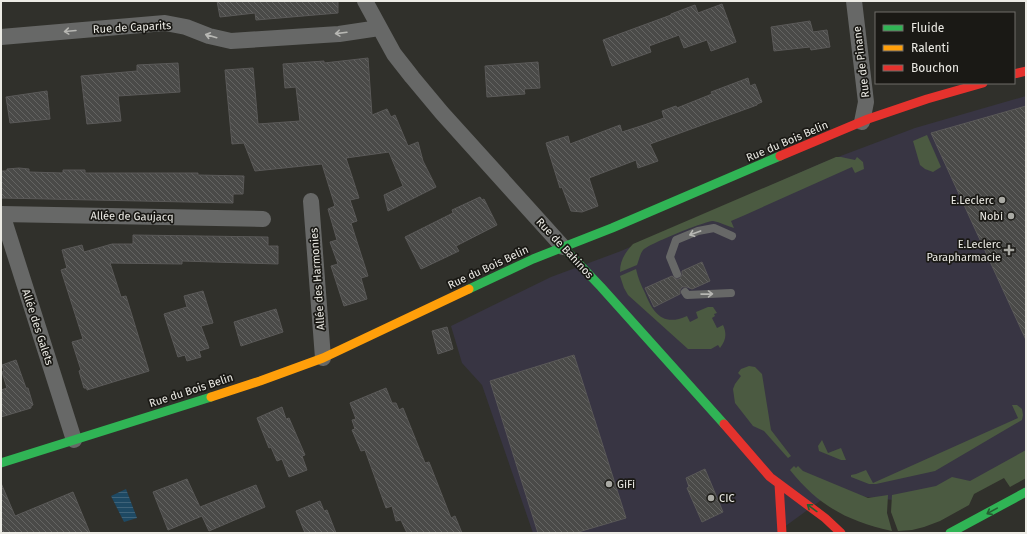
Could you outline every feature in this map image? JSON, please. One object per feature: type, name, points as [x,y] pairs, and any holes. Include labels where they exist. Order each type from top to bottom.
[{"type":"street","name":"Rue de Bahinos","points":[[365,1],[394,54],[442,113],[711,408],[770,478],[825,518],[841,533]]},
{"type":"street","name":"Rue de Pinane","points":[[854,1],[866,102],[862,122]]},
{"type":"street","name":"Rue de Caparits","points":[[1,37],[165,23],[186,26],[209,36],[231,41],[338,34],[379,28]]},
{"type":"street","points":[[1015,74],[1026,71]]},
{"type":"street","name":"Rue du Bois Belin","points":[[1,463],[260,381],[323,358],[533,259],[612,228],[862,122],[928,99],[980,84]]},
{"type":"street","name":"Allée des Harmonies","points":[[311,201],[323,358]]},
{"type":"street","name":"Allée de Gaujacq","points":[[2,214],[263,219]]},
{"type":"street","name":"Allée des Galets","points":[[2,214],[74,440]]},
{"type":"street","points":[[779,484],[782,533]]},
{"type":"street","points":[[950,533],[1026,492]]},
{"type":"lane","points":[[677,274],[670,257],[676,240],[698,231],[714,228],[732,236]]},
{"type":"lane","points":[[685,292],[686,295],[731,293]]},
{"type":"shaded area","points":[[1026,96],[1026,462],[937,505],[831,493],[776,533],[533,533],[482,385],[462,363],[451,326],[551,277],[621,251],[822,163],[915,128]]},
{"type":"green space","points":[[927,135],[941,167],[933,172],[920,165],[913,141]]},
{"type":"green space","points":[[836,157],[855,160],[857,157],[863,162],[864,169],[855,173],[852,167],[731,221],[734,228],[713,221],[677,233],[647,247],[640,255],[637,265],[620,272],[624,257],[633,244]]},
{"type":"green space","points":[[636,269],[641,284],[652,307],[655,312],[665,319],[679,319],[687,316],[690,322],[698,318],[696,312],[708,307],[713,307],[717,313],[714,314],[715,316],[712,318],[717,328],[723,325],[725,331],[725,340],[720,348],[718,345],[711,349],[688,349],[628,295],[620,276]]},
{"type":"green space","points":[[749,366],[755,367],[762,374],[771,430],[791,456],[788,458],[764,431],[753,426],[735,403],[733,389],[741,376],[738,373],[741,369]]},
{"type":"green space","points":[[1012,405],[1017,405],[1022,409],[1022,420],[935,471],[876,484],[869,484],[851,477],[851,475],[866,470],[873,483],[1018,418]]},
{"type":"green space","points":[[822,440],[828,453],[841,448],[846,460],[841,460],[819,451],[818,446]]},
{"type":"green space","points":[[1026,450],[1026,478],[1010,487],[1004,478],[974,494],[969,505],[940,521],[912,530],[898,531],[891,512],[892,495],[936,486],[952,477],[970,481]]},
{"type":"green space","points":[[794,466],[796,468],[798,466],[803,471],[868,498],[888,495],[887,513],[892,531],[861,522],[835,510],[801,483],[790,470]]},
{"type":"water","points":[[126,489],[137,518],[124,522],[111,496]]},
{"type":"building","points":[[217,1],[338,1],[338,13],[256,20],[255,13],[220,17]]},
{"type":"building","points":[[722,4],[736,42],[711,51],[707,40],[684,48],[679,35],[649,46],[651,52],[612,66],[603,40],[695,5],[698,13]]},
{"type":"building","points":[[810,21],[813,32],[827,30],[830,47],[811,50],[810,47],[774,51],[771,27]]},
{"type":"building","points":[[368,58],[372,115],[387,109],[391,117],[395,115],[408,146],[418,142],[423,161],[436,187],[388,211],[384,195],[403,186],[389,152],[346,158],[359,198],[350,200],[357,221],[351,223],[368,276],[361,278],[367,299],[344,306],[331,266],[338,264],[330,242],[337,240],[328,209],[335,206],[322,164],[255,171],[244,143],[232,144],[225,70],[253,68],[258,124],[300,121],[296,87],[285,88],[283,64],[324,61],[324,63]]},
{"type":"building","points":[[538,62],[540,88],[524,89],[525,94],[487,97],[485,66]]},
{"type":"building","points":[[178,63],[180,92],[118,96],[121,121],[87,124],[81,76],[137,71],[137,65]]},
{"type":"building","points":[[748,78],[750,86],[755,84],[762,102],[650,144],[658,161],[638,168],[636,160],[589,178],[598,206],[582,212],[571,211],[562,187],[560,188],[546,143],[568,136],[570,144],[620,125],[622,132],[644,125],[664,118],[662,111],[676,106],[677,108],[712,94],[711,92]]},
{"type":"building","points":[[47,91],[50,119],[10,123],[6,97]]},
{"type":"building","name":"E.Leclerc","points":[[1026,106],[1026,340],[931,133]]},
{"type":"building","points":[[19,168],[29,169],[29,172],[63,173],[63,170],[85,170],[85,173],[198,173],[198,175],[244,176],[243,194],[233,194],[233,203],[1,198],[1,171]]},
{"type":"building","points":[[480,197],[482,200],[484,199],[497,225],[456,246],[459,251],[421,269],[405,237],[453,213],[452,210]]},
{"type":"building","points":[[133,235],[268,237],[268,246],[278,246],[278,264],[182,261],[182,264],[110,263],[121,297],[126,296],[149,371],[87,390],[87,388],[84,388],[79,371],[81,370],[72,342],[83,339],[61,270],[67,268],[62,250],[82,245],[84,252],[112,244],[133,244]]},
{"type":"building","points":[[702,262],[710,281],[692,289],[682,287],[680,294],[654,307],[645,288],[672,276],[679,279],[682,275],[682,271]]},
{"type":"building","points":[[203,291],[213,323],[201,326],[209,348],[199,351],[201,357],[187,361],[185,355],[178,357],[164,314],[187,307],[184,296]]},
{"type":"building","points":[[276,309],[283,332],[241,346],[234,322]]},
{"type":"building","points":[[447,327],[453,349],[438,354],[432,331]]},
{"type":"building","points":[[574,355],[626,518],[575,533],[538,533],[490,381]]},
{"type":"building","points":[[16,360],[26,388],[28,388],[33,405],[31,408],[1,417],[1,390],[7,388],[2,372],[4,371],[2,365]]},
{"type":"building","points":[[386,388],[392,403],[396,403],[399,410],[403,408],[425,463],[429,462],[451,518],[455,516],[462,533],[407,533],[401,520],[396,521],[392,506],[386,508],[365,450],[361,451],[352,430],[355,429],[352,420],[356,419],[350,403]]},
{"type":"building","points":[[282,407],[286,419],[289,418],[305,455],[302,456],[307,470],[289,477],[282,459],[277,461],[271,447],[269,448],[257,418]]},
{"type":"building","points":[[705,469],[723,512],[702,522],[687,488],[689,487],[686,478]]},
{"type":"building","points":[[187,479],[200,507],[256,485],[265,507],[209,531],[202,516],[168,530],[153,492]]},
{"type":"building","points":[[1,483],[15,516],[73,492],[90,533],[1,533]]},
{"type":"building","points":[[320,501],[324,511],[327,510],[336,533],[305,533],[296,511]]},
{"type":"traffic: fast","points":[[469,289],[533,259],[612,228],[780,156]]},
{"type":"traffic: fast","points":[[563,247],[724,424]]},
{"type":"traffic: fast","points":[[1,463],[211,397]]},
{"type":"traffic: fast","points":[[950,533],[1026,492]]},
{"type":"traffic: slow","points":[[211,397],[323,358],[469,289]]},
{"type":"traffic: jam","points":[[1015,74],[1026,71]]},
{"type":"traffic: jam","points":[[780,156],[868,119],[927,99],[980,84]]},
{"type":"traffic: jam","points":[[724,424],[770,477],[825,518],[841,533]]},
{"type":"traffic: jam","points":[[779,484],[782,533]]},
{"type":"place","name":"E.Leclerc","points":[[1002,200]]},
{"type":"place","name":"Nobi","points":[[1011,216]]},
{"type":"place","name":"E.Leclerc Parapharmacie","points":[[1009,250]]},
{"type":"place","name":"GiFi","points":[[609,484]]},
{"type":"place","name":"CIC","points":[[711,498]]}]
